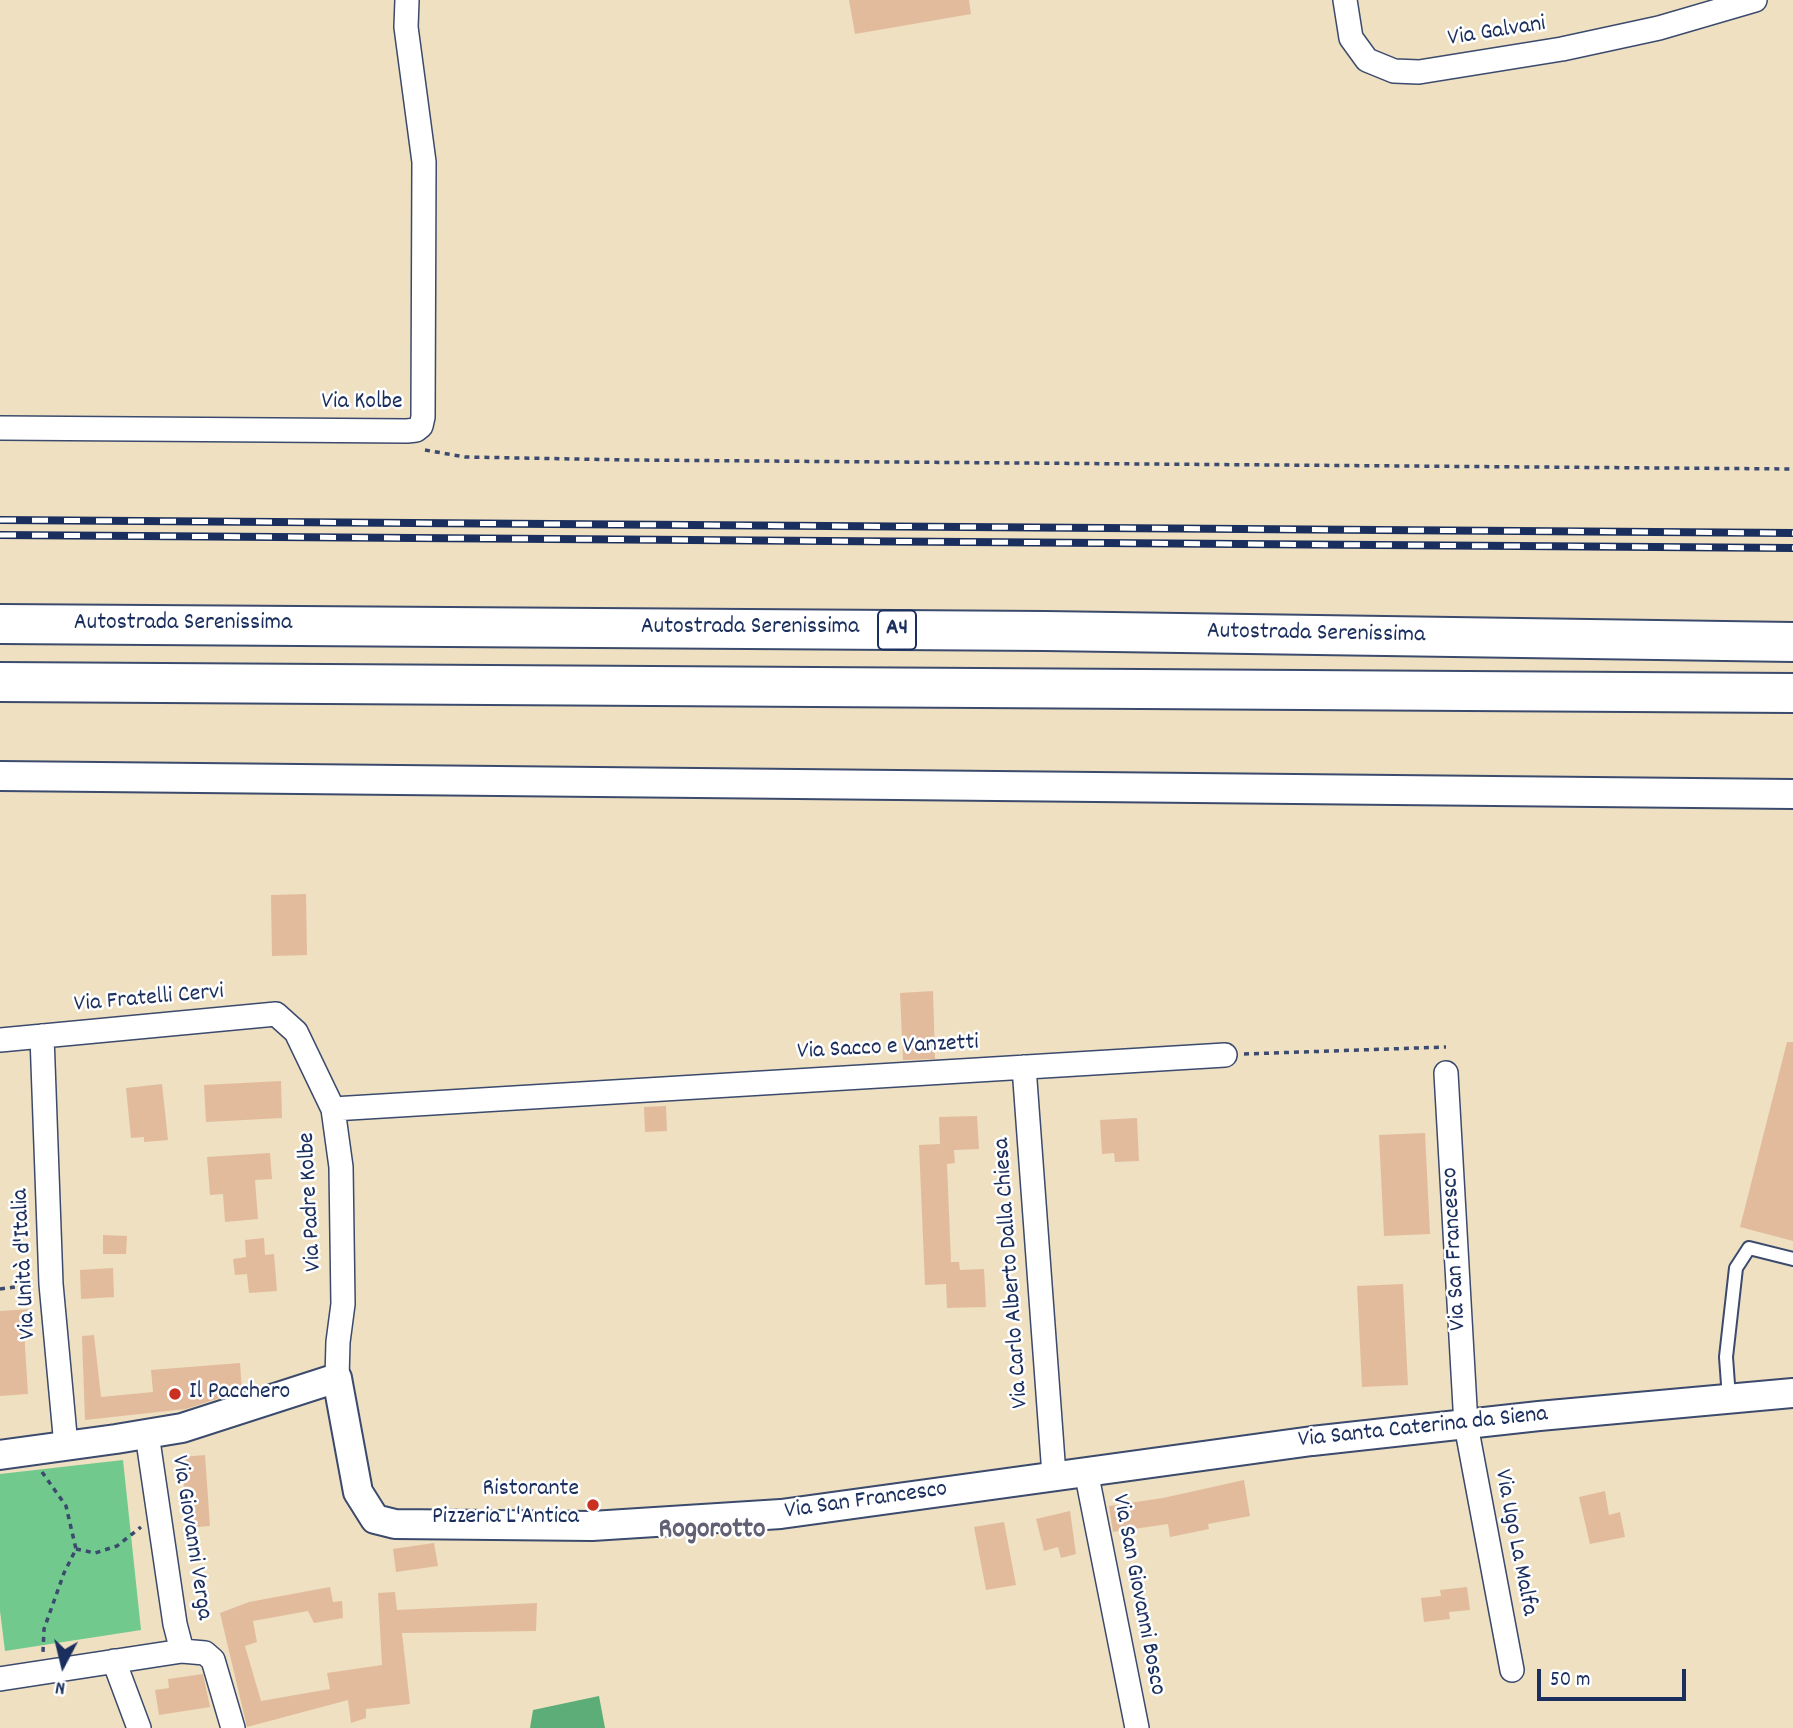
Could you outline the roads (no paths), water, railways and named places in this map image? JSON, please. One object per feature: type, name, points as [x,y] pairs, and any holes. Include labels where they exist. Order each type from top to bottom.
[{"type":"highway","name":"Autostrada Serenissima","points":[[0,624],[1017,631],[1793,642]]},
{"type":"highway","points":[[0,682],[1793,693]]},
{"type":"street","name":"Via Kolbe","points":[[0,428],[407,431],[421,426],[424,406],[424,162],[406,27],[407,0]]},
{"type":"street","name":"Via Galvani","points":[[1345,0],[1351,38],[1367,60],[1394,71],[1406,72],[1562,49],[1659,28],[1755,0]]},
{"type":"street","name":"Via Galvani","points":[[1700,15],[1728,0]]},
{"type":"street","points":[[0,776],[1793,794]]},
{"type":"street","name":"Via Fratelli Cervi","points":[[0,1040],[276,1014],[296,1032]]},
{"type":"street","name":"Via Padre Kolbe","points":[[296,1032],[333,1109],[341,1167],[342,1304],[337,1378]]},
{"type":"street","name":"Via Unità d'Italia","points":[[42,1036],[51,1284],[66,1446]]},
{"type":"street","name":"Via Sacco e Vanzetti","points":[[333,1109],[1225,1055]]},
{"type":"street","name":"Via Carlo Alberto Dalla Chiesa","points":[[1024,1067],[1054,1475]]},
{"type":"street","name":"Via San Francesco","points":[[1446,1073],[1466,1425]]},
{"type":"street","points":[[13,1453],[182,1428],[337,1378]]},
{"type":"street","name":"Via San Francesco","points":[[337,1378],[358,1492],[375,1519],[395,1524],[592,1525],[780,1514],[1054,1475]]},
{"type":"street","name":"Via Santa Caterina da Siena","points":[[1054,1475],[1312,1441],[1793,1393]]},
{"type":"street","name":"Via Ugo La Malfa","points":[[1466,1425],[1512,1670]]},
{"type":"street","name":"Via Giovanni Verga","points":[[147,1434],[175,1624],[182,1651]]},
{"type":"street","name":"Via San Giovanni Bosco","points":[[1086,1471],[1137,1728]]},
{"type":"street","points":[[0,1679],[182,1651],[205,1653],[213,1660],[233,1728]]},
{"type":"street","points":[[114,1661],[139,1728]]},
{"type":"lane","points":[[1730,1398],[1727,1357],[1736,1268],[1749,1248],[1793,1259]]},
{"type":"railway","points":[[0,520],[1793,533]]},
{"type":"railway","points":[[0,535],[1793,548]]},
{"type":"place","name":"Il Pacchero","points":[[175,1394]]},
{"type":"place","name":"Ristorante Pizzeria L'Antica","points":[[593,1505]]},
{"type":"district","name":"Rogorotto","points":[[712,1532]]}]
